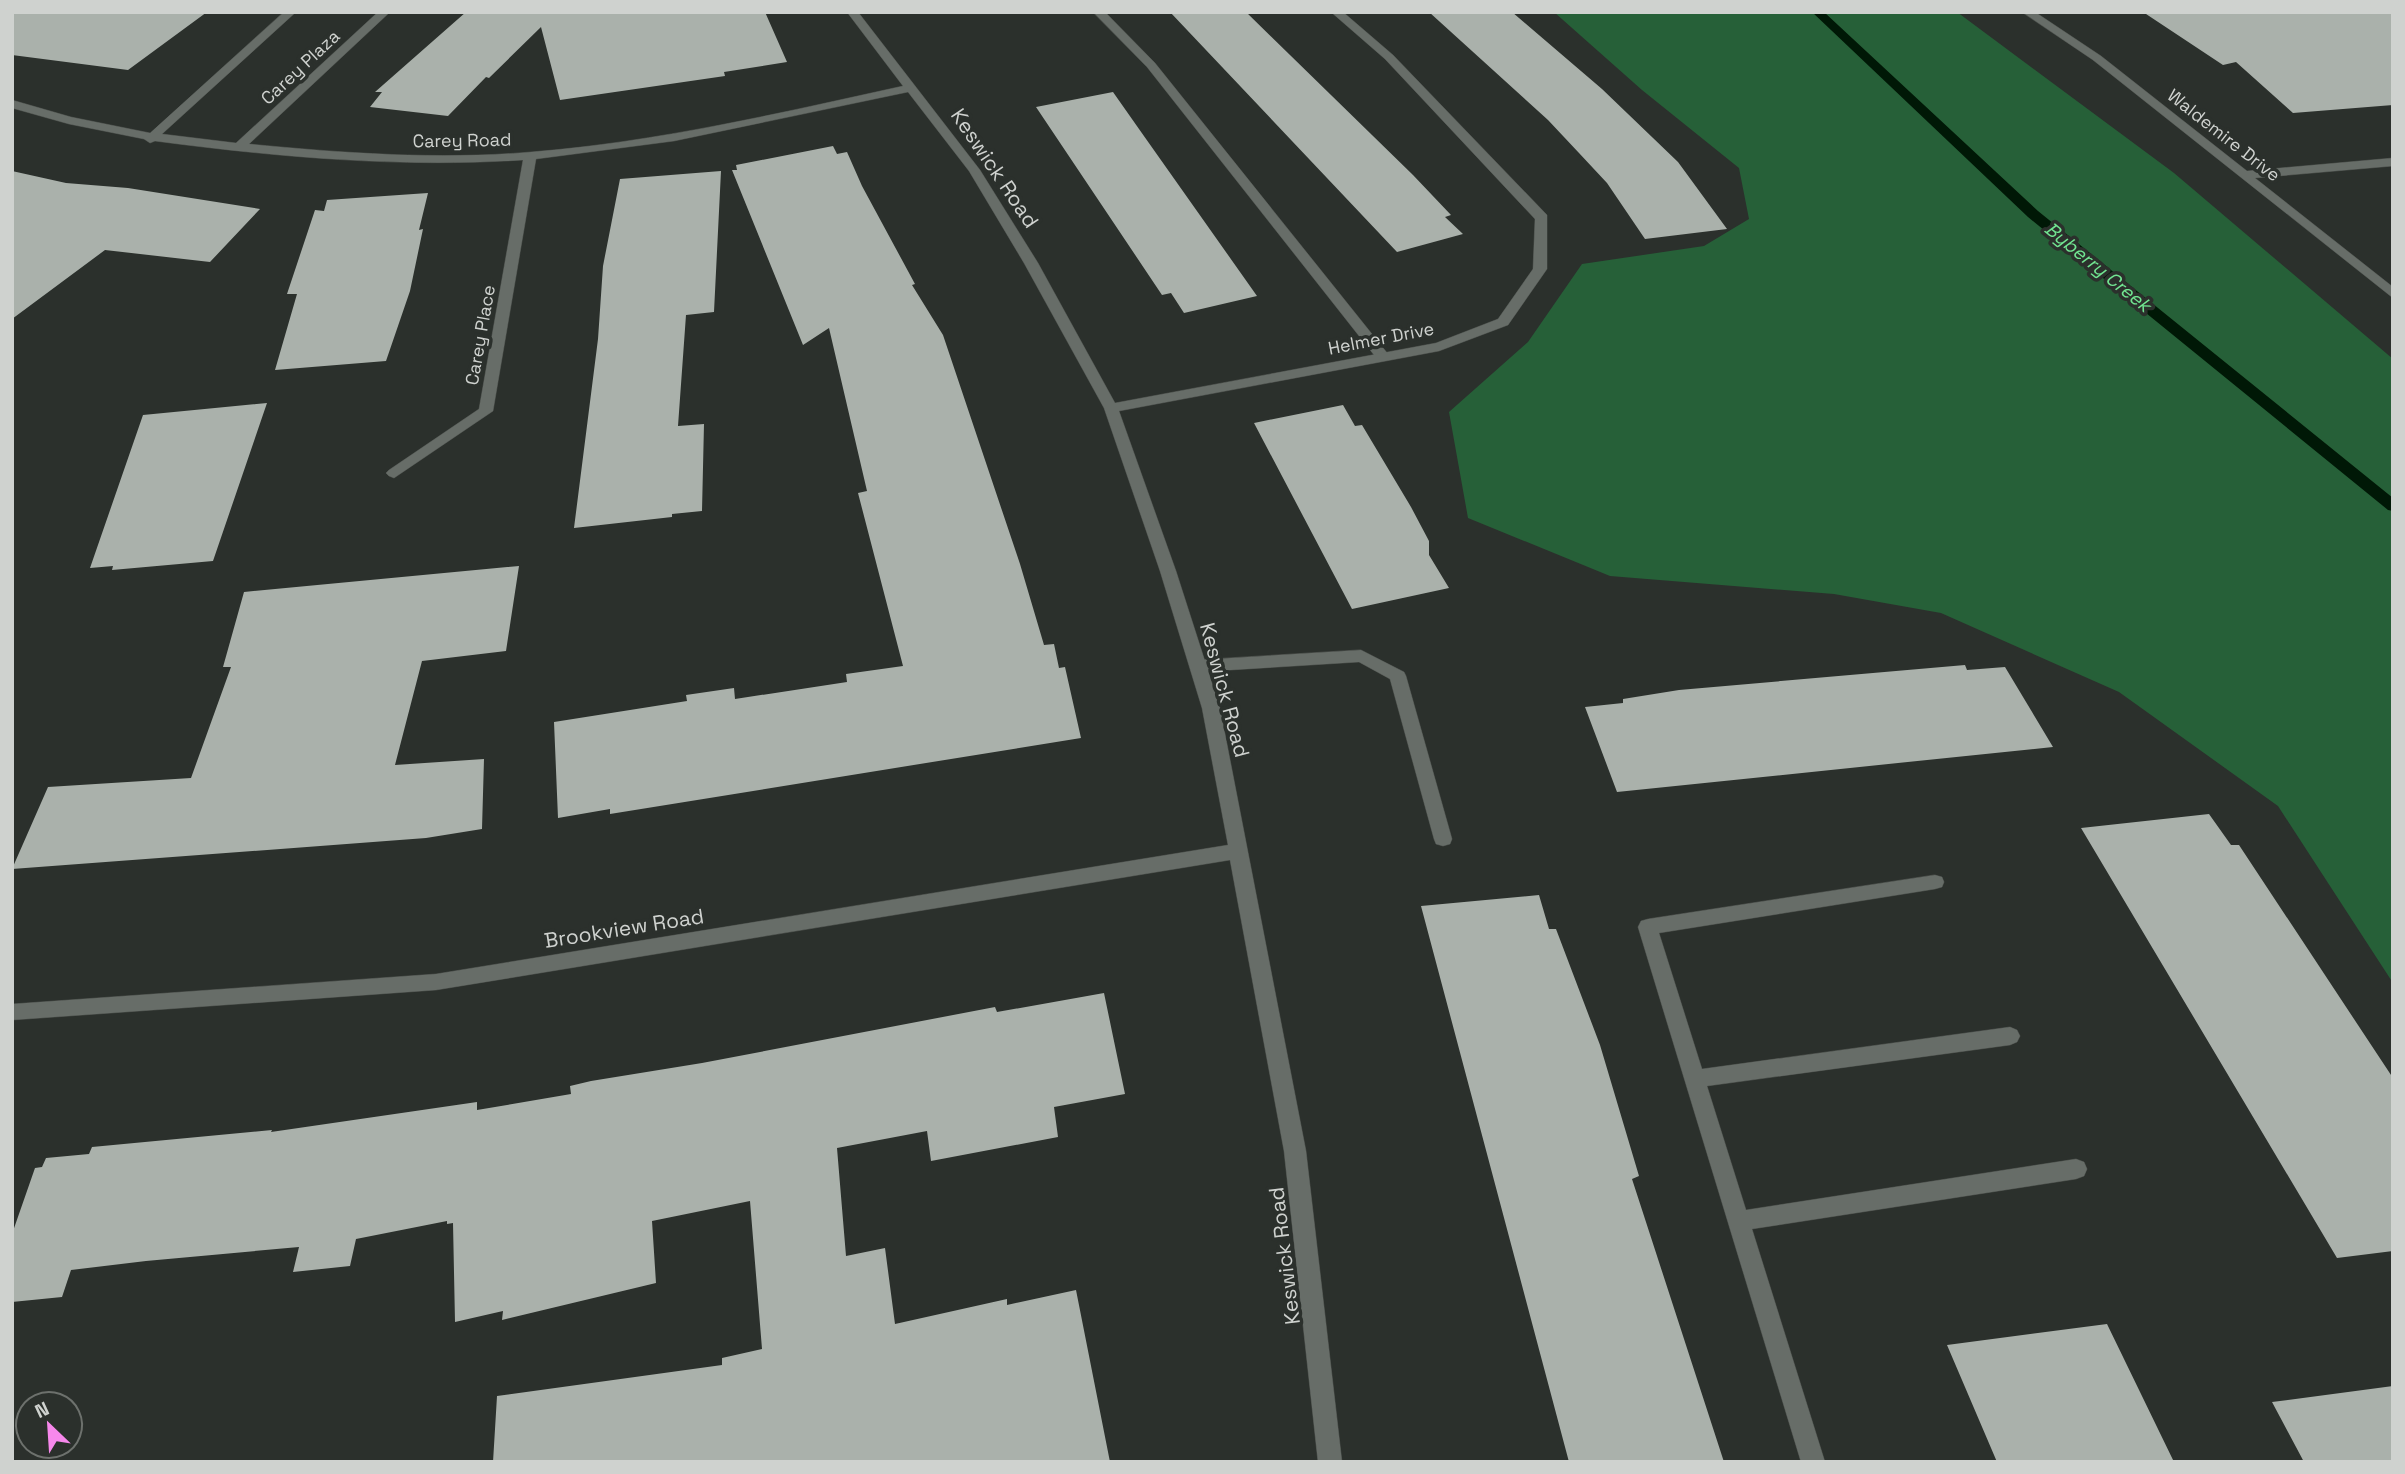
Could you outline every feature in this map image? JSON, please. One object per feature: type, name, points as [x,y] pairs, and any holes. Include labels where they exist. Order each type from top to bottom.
[{"type":"street","points":[[150,139],[290,12]]},
{"type":"street","name":"Carey Plaza","points":[[239,147],[385,12]]},
{"type":"street","name":"Keswick Road","points":[[852,12],[974,170],[1031,263],[1111,408],[1198,666],[1211,708],[1294,1151],[1331,1462]]},
{"type":"street","points":[[1097,12],[1151,65],[1383,357]]},
{"type":"street","name":"Helmer Drive","points":[[1111,408],[1439,347],[1503,321],[1540,269],[1542,218],[1388,57],[1336,12]]},
{"type":"street","name":"Waldemire Drive","points":[[2027,12],[2097,58],[2393,294]]},
{"type":"street","name":"Carey Road","points":[[12,104],[61,120],[150,139],[307,154],[407,159],[530,156],[646,141],[765,121],[911,88]]},
{"type":"street","name":"Carey Place","points":[[394,473],[486,411],[530,156]]},
{"type":"street","points":[[2247,175],[2393,162]]},
{"type":"street","points":[[1198,666],[1361,656],[1398,676],[1443,839]]},
{"type":"street","name":"Brookview Road","points":[[12,1012],[436,982],[1238,851]]},
{"type":"street","points":[[1813,1462],[1647,928],[1935,883]]},
{"type":"street","points":[[1695,1079],[2010,1036]]},
{"type":"street","points":[[1738,1222],[2076,1169]]},
{"type":"green space","points":[[1554,12],[1957,12],[2174,173],[2393,359],[2393,983],[2278,806],[2119,692],[1941,613],[1834,594],[1610,576],[1468,518],[1449,412],[1528,342],[1582,264],[1704,246],[1749,219],[1739,168],[1642,90]]},
{"type":"building","points":[[12,12],[207,12],[128,70],[12,55]]},
{"type":"building","points":[[466,12],[765,12],[787,62],[724,72],[725,76],[560,100],[541,27],[448,116],[370,107],[382,92],[375,92]]},
{"type":"building","points":[[1170,12],[1246,12],[1413,175],[1451,215],[1445,217],[1463,234],[1397,252]]},
{"type":"building","points":[[1429,12],[1512,12],[1602,89],[1678,162],[1727,229],[1645,239],[1607,183],[1548,120]]},
{"type":"building","points":[[2143,12],[2393,12],[2393,105],[2293,113],[2236,62],[2223,65]]},
{"type":"building","points":[[1113,92],[1257,296],[1184,313],[1171,293],[1162,295],[1036,107]]},
{"type":"building","points":[[833,146],[837,154],[847,152],[862,186],[915,284],[912,285],[943,335],[1020,564],[1044,645],[1054,644],[1059,668],[1065,667],[1081,738],[610,814],[610,809],[558,818],[554,722],[687,701],[686,695],[734,688],[735,699],[847,682],[846,674],[903,666],[858,493],[867,491],[829,328],[803,345],[732,170],[737,170],[736,165]]},
{"type":"building","points":[[12,171],[66,183],[128,188],[260,209],[210,262],[105,250],[12,319]]},
{"type":"building","points":[[721,171],[714,312],[686,315],[678,426],[704,424],[702,511],[574,528],[598,339],[603,266],[620,179]]},
{"type":"building","points":[[428,193],[419,230],[423,229],[410,291],[386,361],[275,370],[297,294],[287,294],[315,210],[324,211],[327,200]]},
{"type":"building","points":[[267,403],[213,561],[112,570],[113,566],[90,568],[143,415]]},
{"type":"building","points":[[1343,405],[1355,426],[1362,425],[1411,507],[1429,541],[1429,555],[1449,588],[1352,609],[1254,423]]},
{"type":"building","points":[[519,566],[506,651],[422,661],[395,765],[484,759],[482,829],[426,838],[12,869],[48,787],[191,778],[231,667],[223,667],[244,592]]},
{"type":"building","points":[[1965,665],[1967,670],[2005,667],[2053,747],[1617,792],[1585,707],[1623,703],[1623,699],[1679,690]]},
{"type":"building","points":[[2209,814],[2231,845],[2239,845],[2393,1078],[2393,1251],[2337,1258],[2081,828]]},
{"type":"building","points":[[1539,895],[1549,929],[1556,929],[1600,1045],[1639,1176],[1632,1179],[1724,1462],[1569,1462],[1421,906]]},
{"type":"building","points":[[1104,993],[1125,1094],[1054,1107],[1058,1137],[931,1161],[927,1131],[837,1148],[846,1256],[885,1248],[895,1324],[1007,1299],[1007,1305],[1076,1290],[1110,1462],[493,1462],[497,1396],[722,1365],[722,1358],[762,1349],[750,1201],[652,1221],[656,1283],[502,1320],[503,1311],[455,1322],[453,1223],[447,1224],[447,1221],[356,1239],[350,1266],[293,1272],[299,1247],[146,1261],[71,1270],[62,1297],[12,1302],[12,1234],[35,1168],[42,1167],[46,1158],[89,1154],[92,1147],[272,1130],[271,1132],[477,1102],[477,1110],[571,1094],[570,1086],[591,1081],[702,1063],[995,1007],[997,1012]]},
{"type":"building","points":[[2107,1324],[2174,1462],[1997,1462],[1947,1345]]},
{"type":"building","points":[[2393,1386],[2393,1462],[2304,1462],[2272,1402]]},
{"type":"waterway","name":"Byberry Creek","points":[[1817,12],[2033,214],[2393,506]]}]
